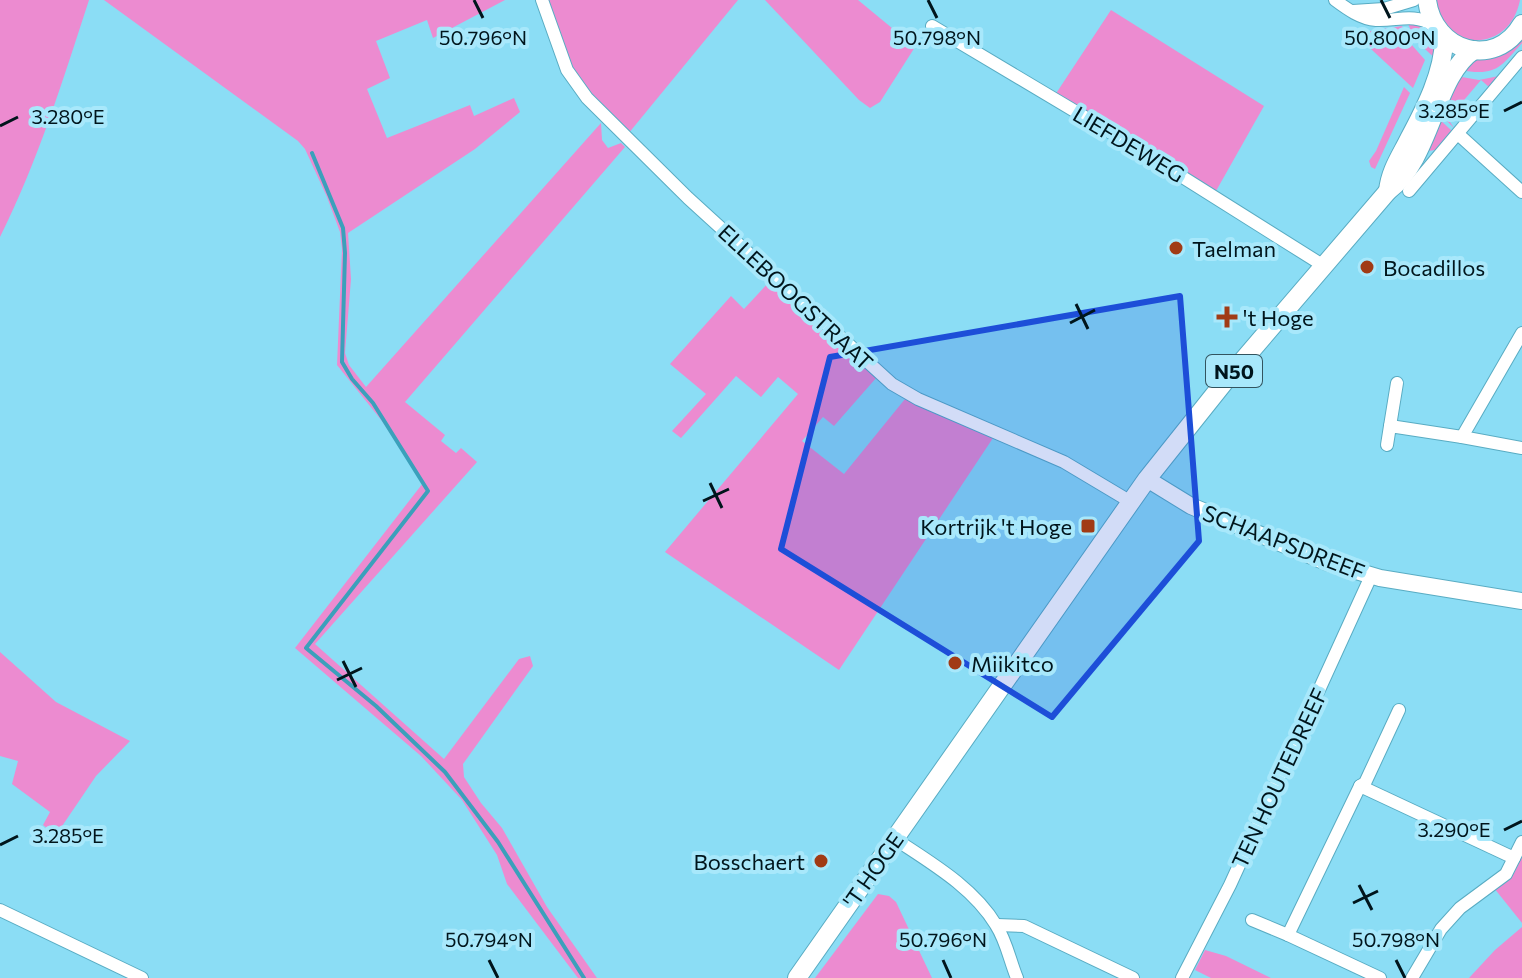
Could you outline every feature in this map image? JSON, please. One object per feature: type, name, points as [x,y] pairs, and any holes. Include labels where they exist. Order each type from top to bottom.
[{"type":"main road","name":"N50","points":[[1427,0],[1439,32]]},
{"type":"main road","points":[[1439,32],[1474,50],[1508,41],[1522,24]]},
{"type":"main road","name":"'T HOGE","points":[[1388,191],[1390,173],[1412,134],[1440,67],[1439,32]]},
{"type":"main road","name":"'T HOGE","points":[[797,978],[1147,479],[1226,380],[1388,191],[1400,181],[1419,149],[1456,67],[1474,50]]},
{"type":"street","name":"ELLEBOOGSTRAAT","points":[[542,0],[567,70],[587,98],[688,198],[892,384],[918,399],[1064,462],[1131,502]]},
{"type":"street","points":[[1335,0],[1374,20],[1416,17],[1439,32]]},
{"type":"street","points":[[1353,11],[1384,9],[1414,0]]},
{"type":"street","name":"LIEFDEWEG","points":[[932,26],[1130,144],[1324,266]]},
{"type":"street","points":[[1409,191],[1522,57]]},
{"type":"street","points":[[1458,134],[1522,192]]},
{"type":"street","points":[[1462,437],[1522,333]]},
{"type":"street","points":[[1387,445],[1397,383]]},
{"type":"street","points":[[1390,426],[1522,448]]},
{"type":"street","name":"SCHAAPSDREEF","points":[[1147,479],[1191,506],[1326,562],[1371,576],[1522,601]]},
{"type":"street","name":"TEN HOUTEDREEF","points":[[1182,978],[1230,885],[1371,576]]},
{"type":"street","points":[[1288,935],[1399,710]]},
{"type":"street","points":[[1360,786],[1514,858]]},
{"type":"street","points":[[895,839],[947,873],[970,894],[997,925],[1017,978]]},
{"type":"street","points":[[1412,978],[1441,929],[1460,908],[1506,874],[1522,842]]},
{"type":"street","points":[[0,910],[142,978]]},
{"type":"street","points":[[1252,920],[1380,978]]},
{"type":"street","points":[[997,925],[1024,926],[1133,978]]},
{"type":"highlighted area","points":[[1180,296],[1199,541],[1052,717],[781,549],[830,357]]},
{"type":"shaded area","points":[[0,0],[89,0],[38,150],[0,237]]},
{"type":"shaded area","points":[[104,0],[505,0],[433,38],[427,20],[376,41],[390,78],[367,89],[387,138],[470,105],[474,116],[514,98],[520,112],[475,149],[348,233],[351,279],[345,353],[349,365],[366,387],[601,123],[602,140],[608,148],[621,143],[625,147],[405,402],[445,435],[441,441],[456,453],[461,448],[477,462],[315,644],[444,759],[519,659],[530,656],[533,666],[463,764],[464,777],[502,828],[547,907],[597,978],[578,978],[507,884],[497,855],[462,800],[421,756],[295,648],[423,483],[382,421],[337,365],[340,232],[305,149]]},
{"type":"shaded area","points":[[546,0],[738,0],[628,134],[591,97],[572,66]]},
{"type":"shaded area","points":[[765,0],[858,0],[915,47],[880,102],[870,108]]},
{"type":"shaded area","points":[[1436,0],[1520,0],[1514,17],[1504,30],[1491,38],[1477,40],[1463,38],[1451,30],[1441,18]]},
{"type":"shaded area","points":[[1111,10],[1264,106],[1216,191],[1055,95]]},
{"type":"shaded area","points":[[1407,22],[1422,25],[1431,33],[1437,60],[1416,41]]},
{"type":"shaded area","points":[[1402,26],[1411,44],[1425,60],[1413,88],[1358,37],[1358,33]]},
{"type":"shaded area","points":[[1522,35],[1522,43],[1502,65],[1481,72],[1459,70],[1463,64]]},
{"type":"shaded area","points":[[1456,76],[1479,80],[1499,76],[1489,87],[1481,80],[1448,119],[1454,128],[1440,114]]},
{"type":"shaded area","points":[[1404,87],[1410,93],[1375,169],[1369,161]]},
{"type":"shaded area","points":[[1438,118],[1452,131],[1435,150],[1422,152]]},
{"type":"shaded area","points":[[770,281],[877,377],[834,426],[823,417],[802,441],[844,474],[905,399],[993,438],[839,670],[665,552],[798,394],[778,377],[761,397],[736,376],[681,438],[672,431],[706,394],[670,364],[731,296],[744,309]]},
{"type":"shaded area","points":[[0,652],[56,702],[130,741],[96,776],[56,835],[43,825],[50,812],[12,784],[18,761],[0,756]]},
{"type":"shaded area","points":[[1522,854],[1522,923],[1494,888]]},
{"type":"shaded area","points":[[878,894],[889,896],[896,902],[932,978],[815,978]]},
{"type":"shaded area","points":[[1522,927],[1522,978],[1469,978],[1495,950]]},
{"type":"shaded area","points":[[1205,950],[1226,956],[1271,978],[1211,978],[1195,970]]},
{"type":"waterway","points":[[312,153],[343,228],[342,362],[373,403],[428,491],[306,648],[376,706],[445,772],[498,842],[584,978]]},
{"type":"place","name":"Taelman","points":[[1176,248]]},
{"type":"place","name":"Bocadillos","points":[[1367,267]]},
{"type":"place","name":"'t Hoge","points":[[1227,317]]},
{"type":"place","name":"Kortrijk 't Hoge","points":[[1088,526]]},
{"type":"place","name":"Miikitco","points":[[955,663]]},
{"type":"place","name":"Bosschaert","points":[[821,861]]}]
